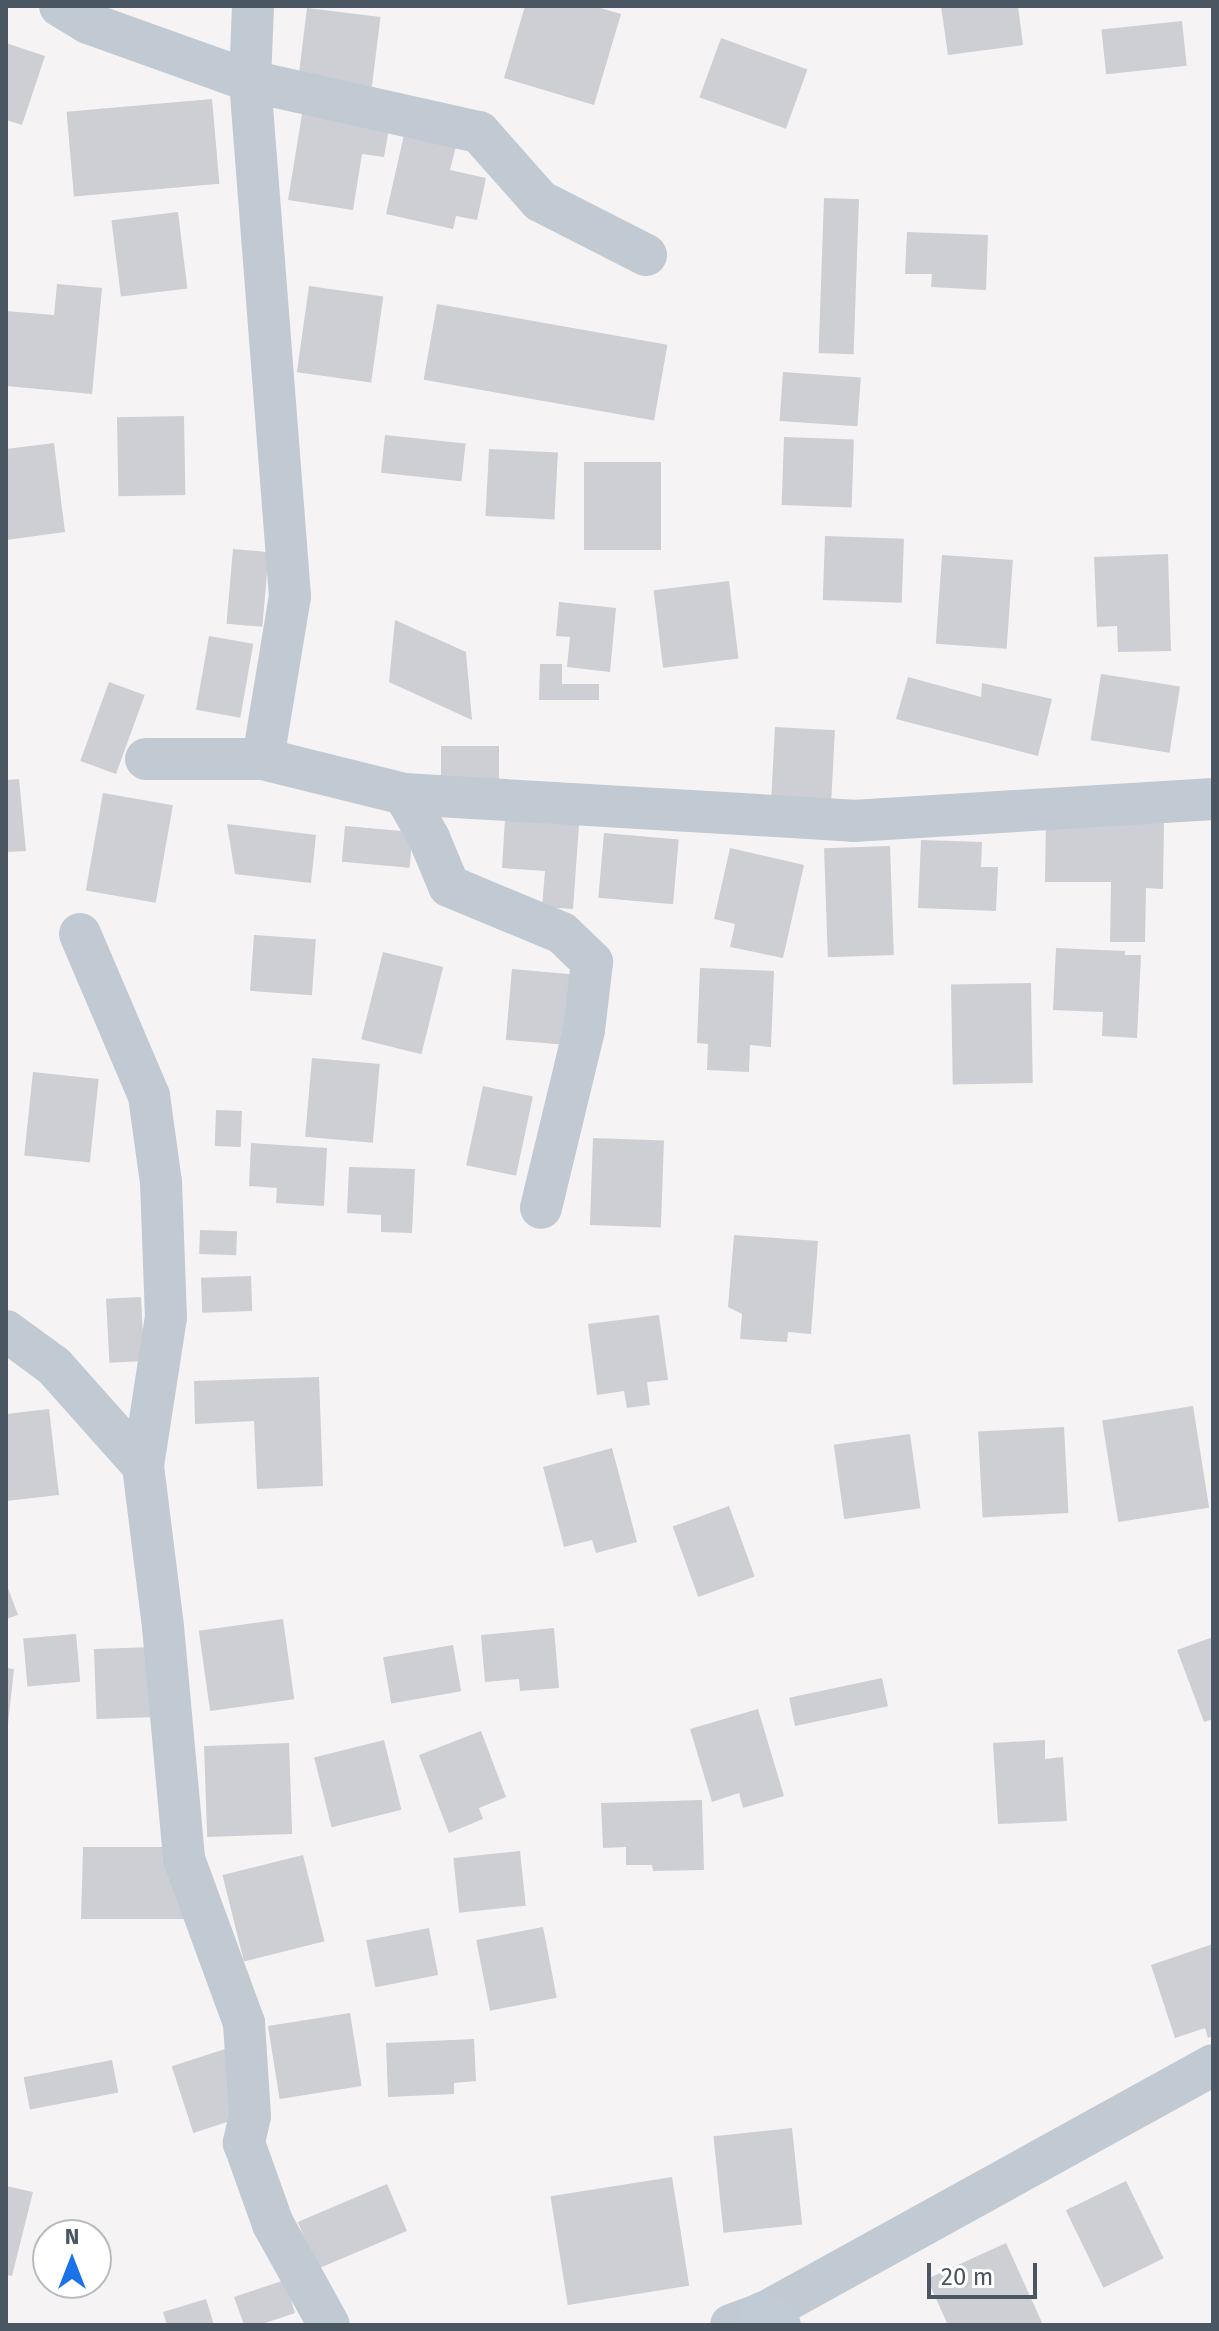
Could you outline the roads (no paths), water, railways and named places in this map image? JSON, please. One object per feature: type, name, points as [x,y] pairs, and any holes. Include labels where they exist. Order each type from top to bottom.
[{"type":"street","points":[[60,6],[88,23],[250,81],[479,132],[540,201],[646,255]]},
{"type":"street","points":[[253,6],[250,81],[290,596],[263,759]]},
{"type":"street","points":[[146,759],[263,759],[404,794],[853,821],[1213,799]]},
{"type":"street","points":[[404,794],[429,838],[449,886],[562,933],[592,962],[584,1030],[541,1208]]},
{"type":"street","points":[[80,934],[149,1096],[161,1182],[166,1317],[143,1466],[163,1627],[184,1859],[244,2023],[250,2116],[244,2143],[273,2224],[329,2325]]},
{"type":"street","points":[[6,1331],[54,1366],[143,1466]]},
{"type":"street","points":[[757,2321],[1213,2065]]}]
